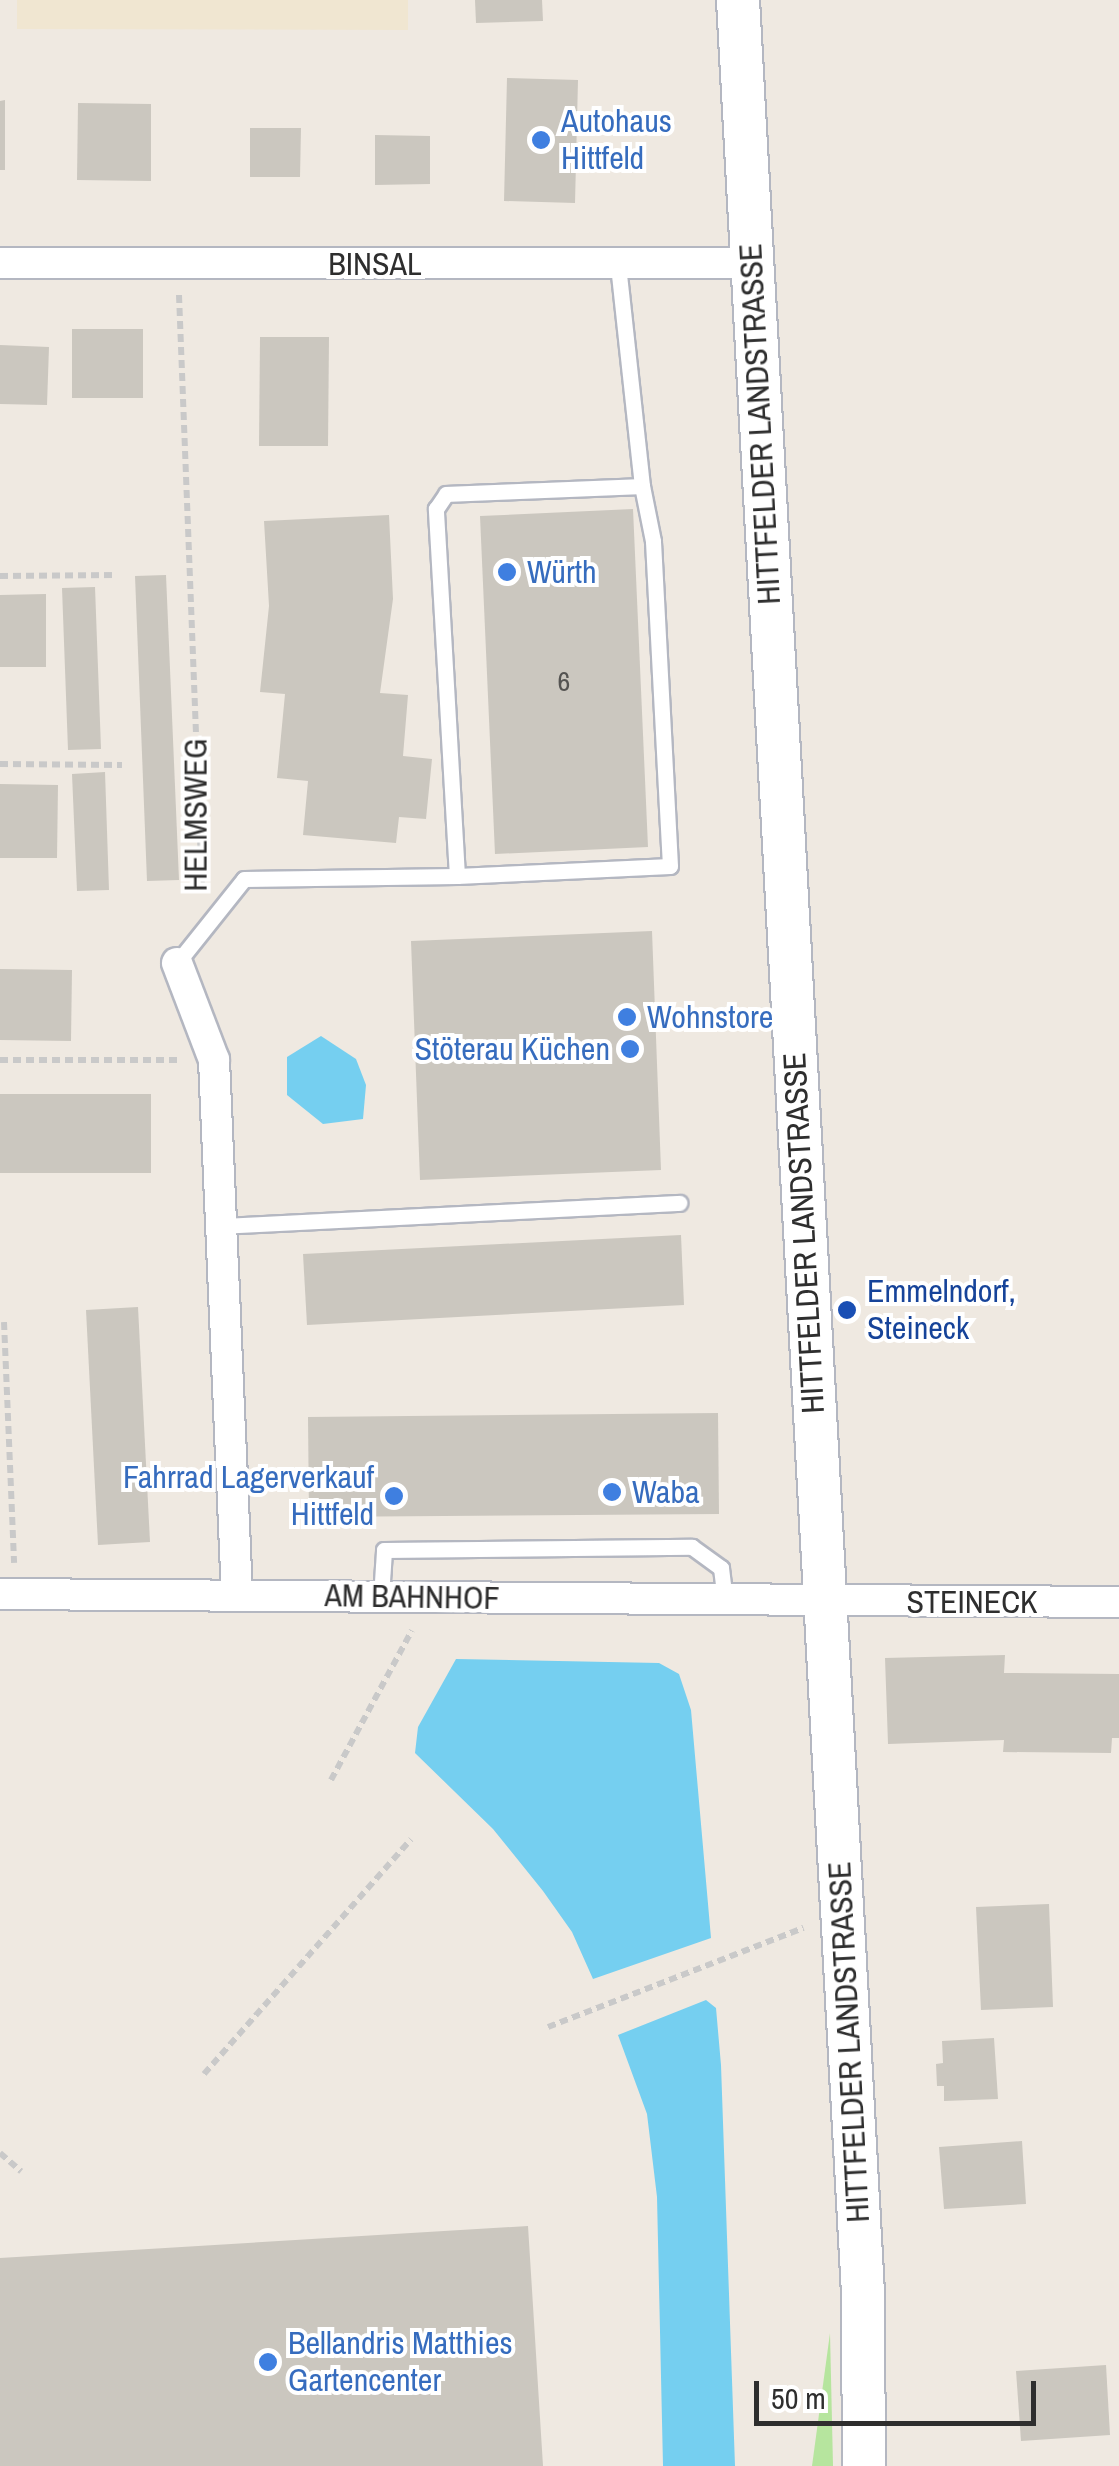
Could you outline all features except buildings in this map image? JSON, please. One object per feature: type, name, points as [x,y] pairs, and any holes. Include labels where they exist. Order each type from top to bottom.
[{"type":"main road","name":"HITTFELDER LANDSTRASSE","points":[[738,0],[863,2296],[864,2466]]},
{"type":"street","name":"BINSAL","points":[[0,262],[751,263]]},
{"type":"street","points":[[177,964],[214,1060],[236,1596]]},
{"type":"street","name":"AM BAHNHOF","points":[[7,1594],[825,1601]]},
{"type":"street","name":"STEINECK","points":[[825,1601],[1119,1602]]},
{"type":"lane","points":[[177,964],[244,878],[458,876],[670,866],[653,541],[642,486],[618,264]]},
{"type":"lane","points":[[458,876],[436,509],[446,494],[642,486]]},
{"type":"lane","points":[[221,1226],[679,1203]]},
{"type":"lane","points":[[380,1597],[384,1550],[692,1547],[721,1568],[725,1600]]},
{"type":"path","name":"HELMSWEG","points":[[178,264],[202,891]]},
{"type":"path","points":[[0,576],[117,575]]},
{"type":"path","points":[[0,764],[122,765]]},
{"type":"path","points":[[0,1060],[214,1060]]},
{"type":"path","points":[[4,1322],[7,1594]]},
{"type":"path","points":[[331,1780],[429,1598]]},
{"type":"path","points":[[204,2074],[411,1839]]},
{"type":"path","points":[[548,2028],[842,1914]]},
{"type":"path","points":[[0,2153],[20,2171]]},
{"type":"shaded area","points":[[17,0],[408,0],[408,30],[17,29]]},
{"type":"green space","points":[[830,2333],[833,2466],[812,2466]]},
{"type":"water","points":[[321,1036],[356,1059],[366,1085],[363,1119],[323,1124],[287,1095],[287,1057]]},
{"type":"water","points":[[456,1659],[659,1663],[679,1674],[691,1710],[711,1938],[593,1979],[572,1932],[543,1891],[493,1829],[415,1753],[418,1727]]},
{"type":"water","points":[[706,2000],[716,2008],[721,2065],[735,2466],[663,2466],[657,2197],[647,2114],[618,2035]]},
{"type":"place","name":"Autohaus Hittfeld","points":[[541,140]]},
{"type":"place","name":"Würth","points":[[507,572]]},
{"type":"place","name":"Wohnstore","points":[[627,1017]]},
{"type":"place","name":"Stöterau Küchen","points":[[630,1049]]},
{"type":"place","name":"Emmelndorf, Steineck","points":[[847,1310]]},
{"type":"place","name":"Waba","points":[[612,1492]]},
{"type":"place","name":"Fahrrad Lagerverkauf Hittfeld","points":[[394,1496]]},
{"type":"place","name":"Bellandris Matthies Gartencenter","points":[[268,2362]]}]
